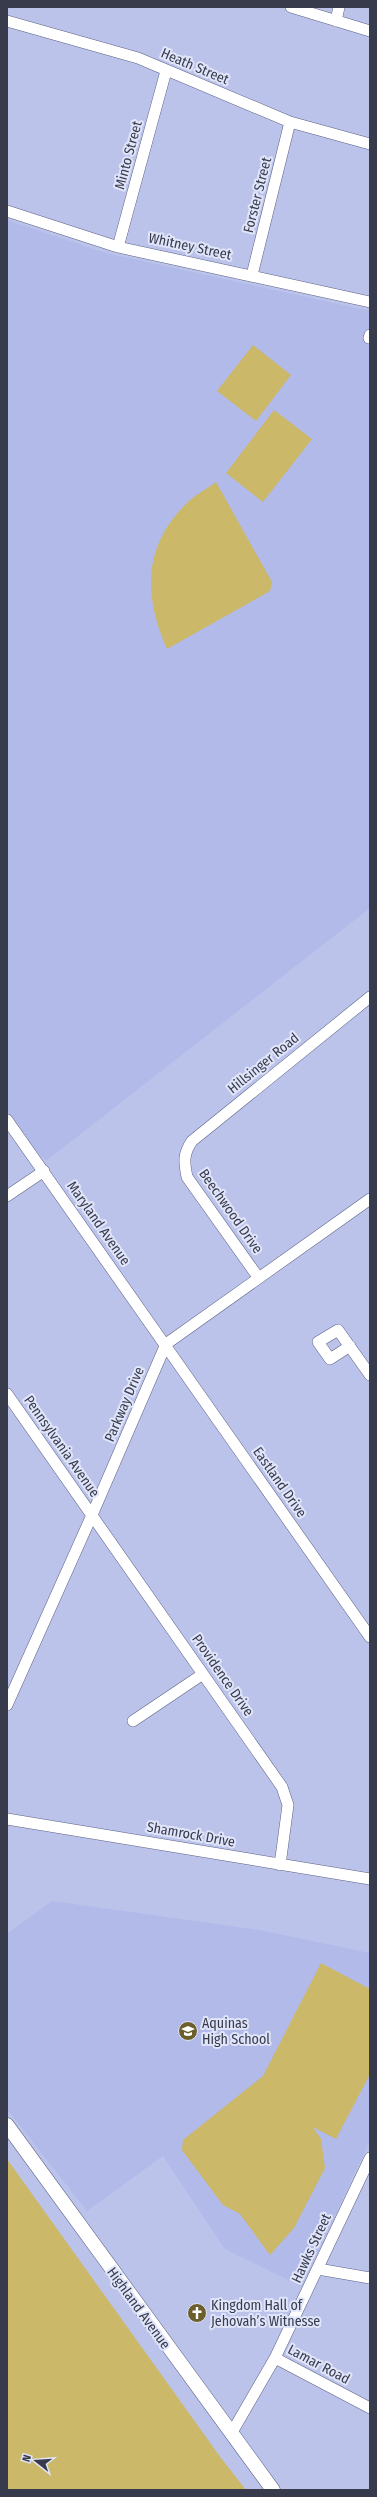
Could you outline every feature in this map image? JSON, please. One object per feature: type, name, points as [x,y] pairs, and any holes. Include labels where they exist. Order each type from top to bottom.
[{"type":"main road","name":"Highland Avenue","points":[[7,2125],[273,2490]]},
{"type":"street","points":[[291,7],[370,31]]},
{"type":"street","points":[[336,21],[339,7]]},
{"type":"street","name":"Heath Street","points":[[7,21],[138,58],[290,122],[370,144]]},
{"type":"street","name":"Minto Street","points":[[118,247],[166,71]]},
{"type":"street","name":"Forster Street","points":[[252,275],[290,122]]},
{"type":"street","name":"Whitney Street","points":[[7,211],[118,247],[252,275],[370,302]]},
{"type":"street","name":"Hillsinger Road","points":[[184,1160],[186,1150],[192,1141],[370,997]]},
{"type":"street","name":"Maryland Avenue","points":[[7,1120],[166,1344]]},
{"type":"street","name":"Beechwood Drive","points":[[184,1160],[187,1177],[258,1277]]},
{"type":"street","points":[[7,1196],[44,1171]]},
{"type":"street","points":[[166,1344],[258,1277],[370,1199]]},
{"type":"street","name":"Parkway Drive","points":[[7,1705],[92,1515],[166,1344]]},
{"type":"street","name":"Eastland Drive","points":[[166,1344],[365,1620],[370,1637]]},
{"type":"street","points":[[350,1346],[370,1375]]},
{"type":"street","name":"Pennsylvania Avenue","points":[[7,1394],[92,1515]]},
{"type":"street","name":"Providence Drive","points":[[92,1515],[282,1787],[288,1805],[280,1865]]},
{"type":"street","points":[[133,1721],[203,1674]]},
{"type":"street","points":[[7,1677],[14,1687]]},
{"type":"street","name":"Shamrock Drive","points":[[7,1819],[370,1879]]},
{"type":"street","name":"Hawks Street","points":[[231,2434],[275,2358],[370,2158]]},
{"type":"street","points":[[318,2269],[370,2278]]},
{"type":"street","name":"Lamar Road","points":[[275,2358],[370,2408]]},
{"type":"shaded area","points":[[7,220],[106,253],[370,311],[370,908],[46,1161],[33,1148],[7,1110]]},
{"type":"shaded area","points":[[253,345],[291,375],[256,421],[217,391]]},
{"type":"shaded area","points":[[274,410],[312,439],[263,502],[226,473]]},
{"type":"shaded area","points":[[216,482],[272,582],[270,591],[167,649],[159,629],[151,590],[155,553],[162,536],[173,518],[191,499]]},
{"type":"shaded area","name":"Aquinas High School","points":[[52,1901],[259,1930],[370,1953],[370,2140],[302,2287],[225,2249],[163,2156],[87,2211],[7,2109],[7,1934]]},
{"type":"shaded area","points":[[321,1963],[370,1989],[370,2074],[336,2139],[313,2127],[321,2139],[325,2168],[294,2228],[270,2255],[240,2214],[223,2205],[182,2150],[183,2140],[263,2076]]},
{"type":"shaded area","points":[[7,2159],[221,2458],[246,2490],[7,2490]]},
{"type":"place","name":"Aquinas High School","points":[[188,2031]]},
{"type":"place","name":"Kingdom Hall of Jehovah’s Witnesse","points":[[197,2313]]}]
